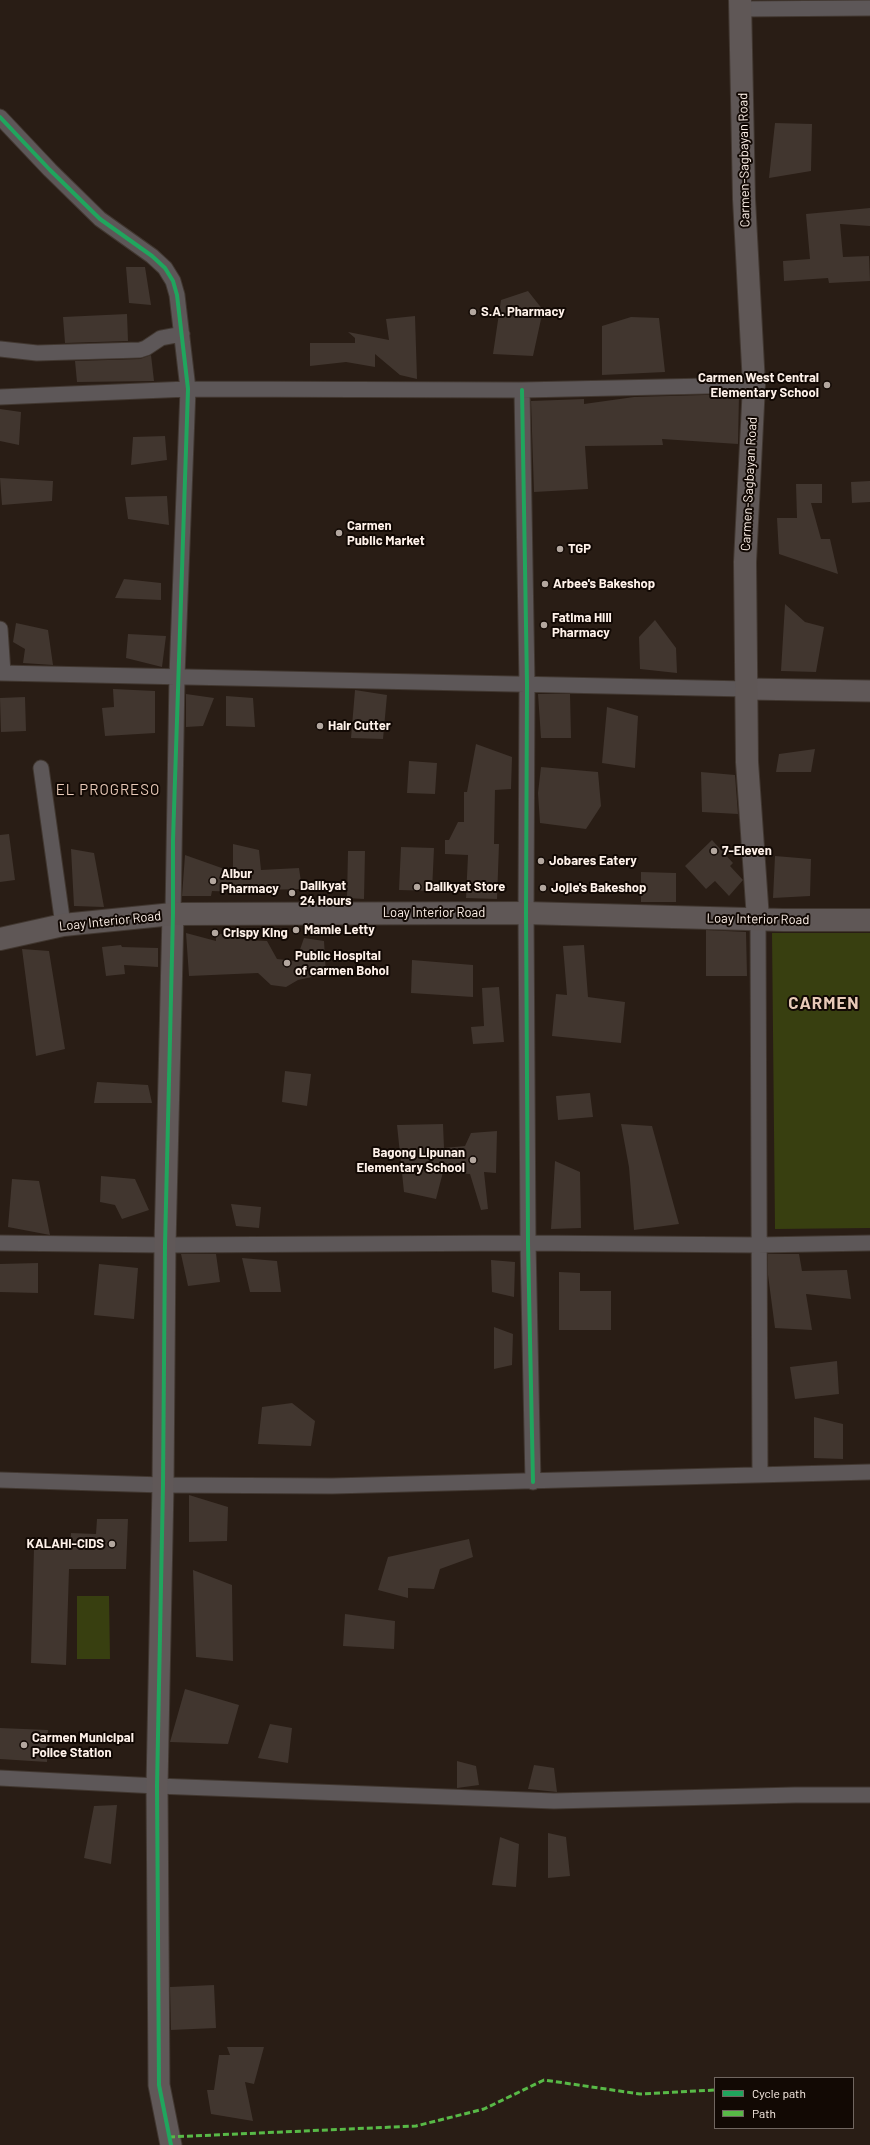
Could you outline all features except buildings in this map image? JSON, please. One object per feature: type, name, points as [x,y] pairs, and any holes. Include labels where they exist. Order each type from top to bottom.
[{"type":"main road","name":"Carmen-Sagbayan Road","points":[[741,5],[744,199],[754,385],[745,562],[747,762],[758,919]]},
{"type":"main road","name":"Loay Interior Road","points":[[0,939],[63,925],[173,914],[526,913],[758,919],[870,920]]},
{"type":"street","points":[[741,5],[870,8]]},
{"type":"street","points":[[0,117],[50,170],[100,219],[152,256],[165,268],[173,281],[177,295],[188,389],[177,676],[165,1245],[163,1485],[157,1786],[159,2085],[171,2145]]},
{"type":"street","points":[[0,349],[37,353],[140,350],[146,348],[161,338],[182,334]]},
{"type":"street","points":[[0,398],[188,389],[522,390],[754,385]]},
{"type":"street","points":[[522,390],[527,684],[526,913],[528,1243],[533,1482]]},
{"type":"street","points":[[0,629],[2,673],[870,691]]},
{"type":"street","points":[[41,768],[63,925]]},
{"type":"street","points":[[758,919],[760,1475]]},
{"type":"street","points":[[0,1243],[165,1245],[528,1243],[758,1245],[870,1243]]},
{"type":"street","points":[[0,1480],[163,1485],[332,1486],[533,1482],[870,1472]]},
{"type":"street","points":[[0,1778],[157,1786],[554,1801],[795,1795],[870,1795]]},
{"type":"green space","points":[[772,933],[870,933],[870,1228],[775,1229]]},
{"type":"green space","points":[[77,1596],[109,1596],[110,1659],[77,1659]]},
{"type":"marked path","points":[[169,2137],[416,2126],[484,2109],[544,2080],[640,2094],[714,2090]]},
{"type":"cycle path","points":[[0,117],[50,170],[100,219],[152,256],[165,268],[173,281],[177,295],[188,389],[173,840],[173,914],[165,1245],[163,1485],[157,1786],[159,2085],[171,2145]]},
{"type":"cycle path","points":[[522,390],[527,684],[526,913],[528,1243],[533,1482]]},
{"type":"place","name":"S.A. Pharmacy","points":[[473,312]]},
{"type":"place","name":"Carmen West Central Elementary School","points":[[827,385]]},
{"type":"place","name":"Carmen Public Market","points":[[339,533]]},
{"type":"place","name":"TGP","points":[[560,549]]},
{"type":"place","name":"Arbee's Bakeshop","points":[[545,584]]},
{"type":"place","name":"Fatima Hill Pharmacy","points":[[544,625]]},
{"type":"place","name":"Hair Cutter","points":[[320,726]]},
{"type":"place","name":"7-Eleven","points":[[714,851]]},
{"type":"place","name":"Jobares Eatery","points":[[541,861]]},
{"type":"place","name":"Albur Pharmacy","points":[[213,881]]},
{"type":"place","name":"Dalikyat Store","points":[[417,887]]},
{"type":"place","name":"Jojie's Bakeshop","points":[[543,888]]},
{"type":"place","name":"Dalikyat 24 Hours","points":[[292,893]]},
{"type":"place","name":"Mamie Letty","points":[[296,930]]},
{"type":"place","name":"Crispy King","points":[[215,933]]},
{"type":"place","name":"Public Hospital of carmen Bohol","points":[[287,963]]},
{"type":"place","name":"Bagong Lipunan Elementary School","points":[[473,1160]]},
{"type":"place","name":"KALAHI-CIDS","points":[[112,1544]]},
{"type":"place","name":"Carmen Municipal Police Station","points":[[24,1745]]},
{"type":"district","name":"EL PROGRESO","points":[[108,790]]},
{"type":"district","name":"CARMEN","points":[[824,1003]]}]
